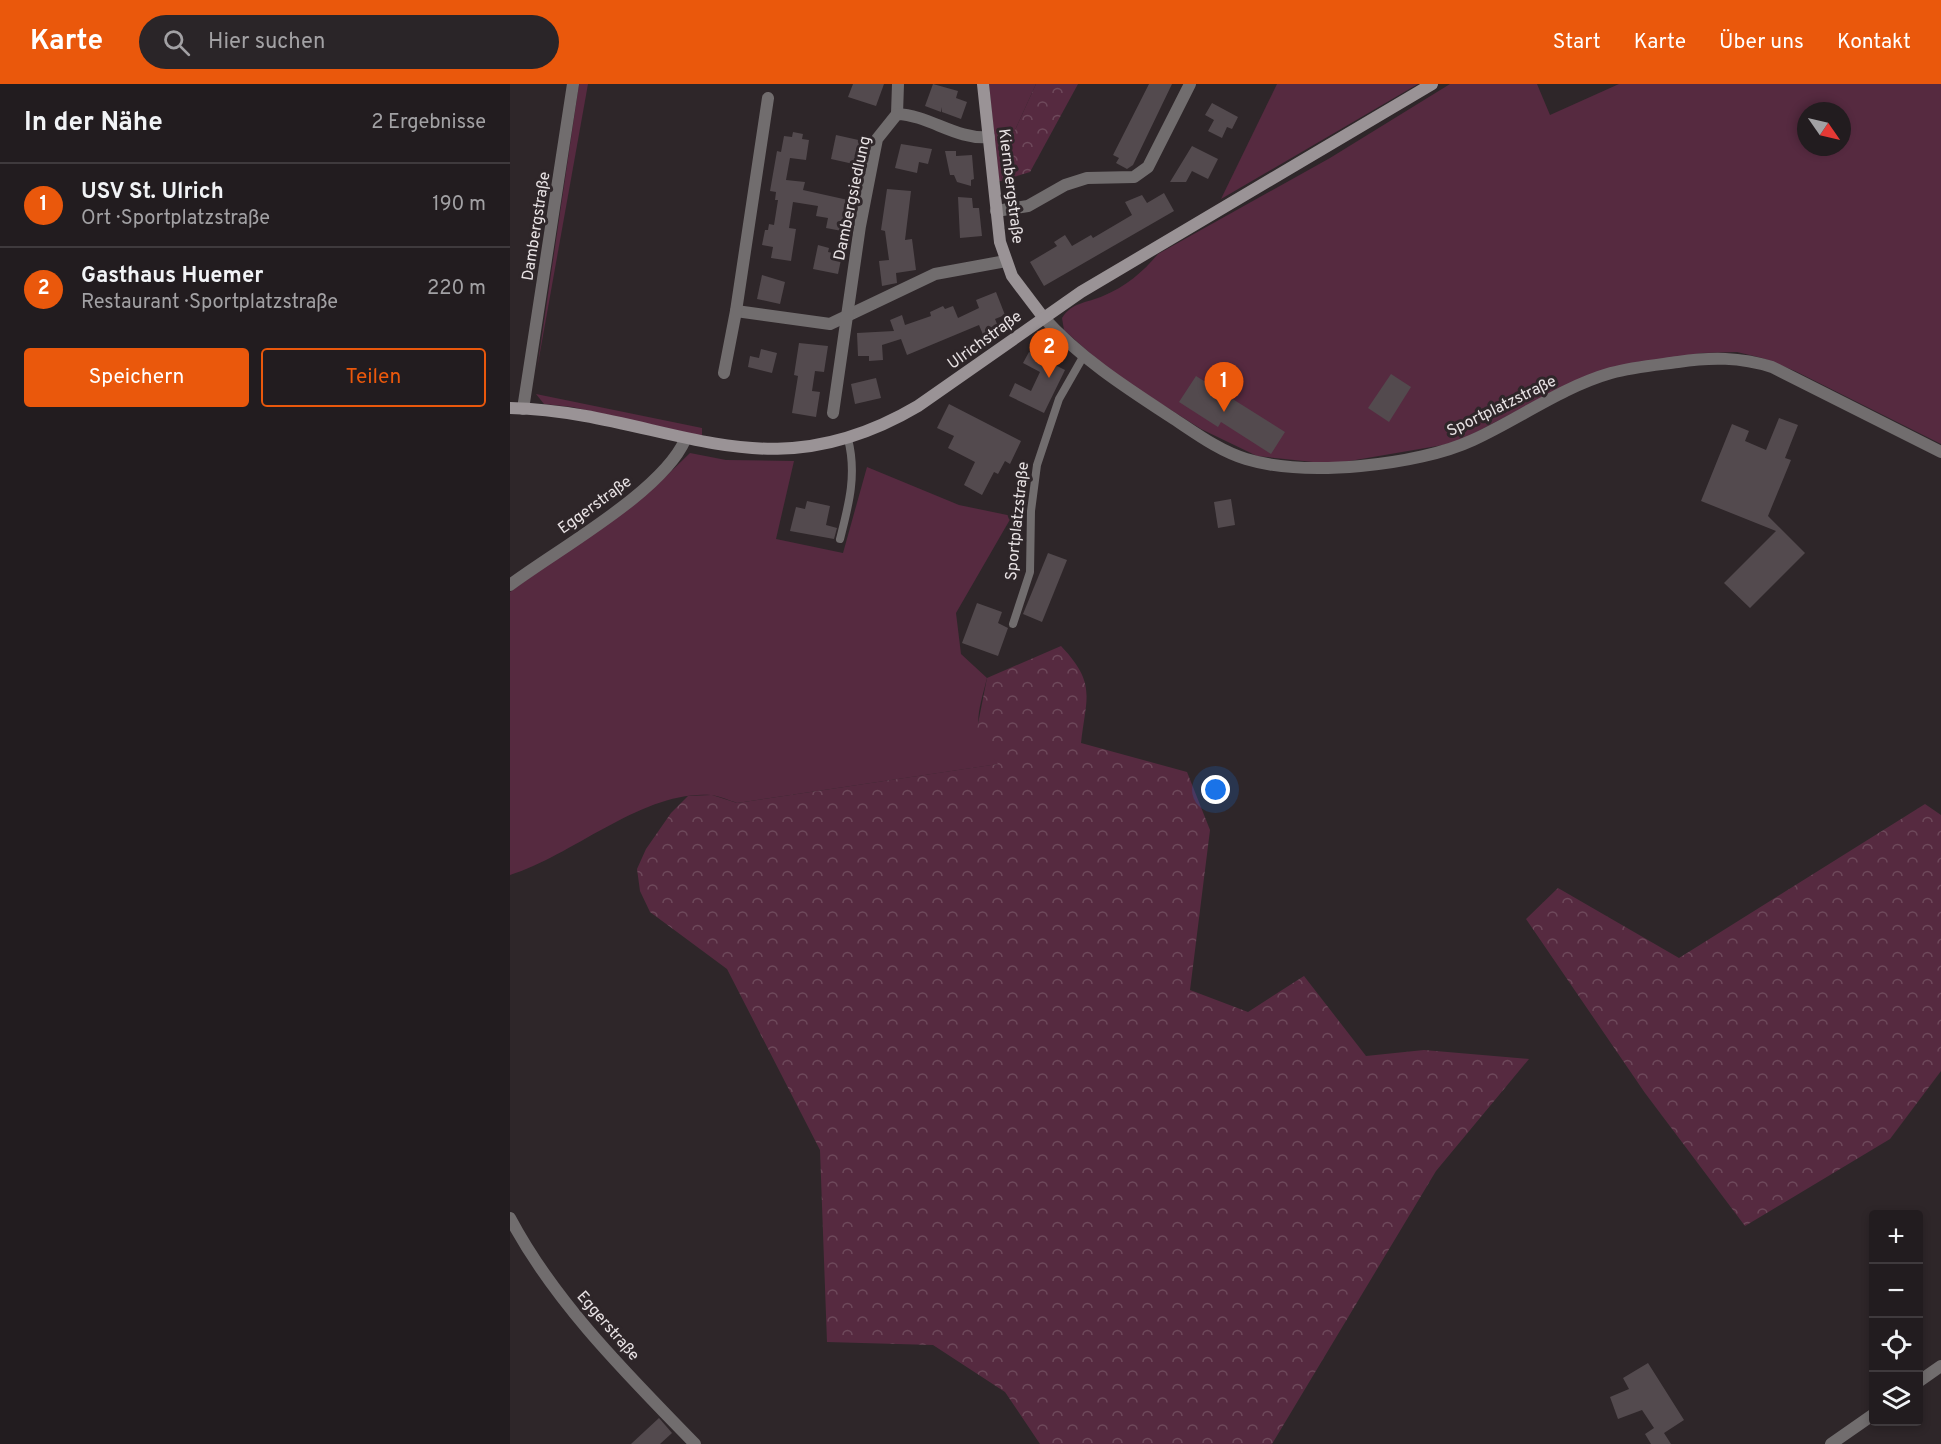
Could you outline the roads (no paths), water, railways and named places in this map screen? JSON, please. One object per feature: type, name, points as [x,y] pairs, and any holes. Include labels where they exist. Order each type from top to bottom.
[{"type":"street","name":"Dambergstraße","points":[[523,409],[573,84]]},
{"type":"street","points":[[898,84],[897,114],[909,114],[970,136],[988,137]]},
{"type":"street","name":"Kiernbergstraße","points":[[983,84],[996,211],[1006,261],[1021,290],[1043,317]]},
{"type":"street","points":[[996,211],[1028,206],[1065,185],[1087,178],[1134,177],[1141,174],[1148,167],[1190,84]]},
{"type":"street","name":"Ulrichstraße","points":[[510,408],[597,419],[685,440],[762,450],[790,449],[848,439],[892,422],[1043,317],[1432,84]]},
{"type":"street","points":[[724,373],[736,311],[768,98]]},
{"type":"street","name":"Dambergsiedlung","points":[[832,413],[877,140],[897,114]]},
{"type":"street","points":[[736,311],[821,324],[846,318],[935,274],[1006,261]]},
{"type":"street","name":"Sportplatzstraße","points":[[1043,317],[1083,357],[1118,383],[1227,452],[1265,464],[1334,468],[1418,457],[1471,441],[1557,395],[1611,373],[1707,358],[1751,360],[1772,367],[1941,452]]},
{"type":"street","name":"Eggerstraße","points":[[510,585],[650,484],[675,458],[685,440]]},
{"type":"street","name":"Eggerstraße","points":[[510,1218],[554,1287],[631,1376],[695,1444]]},
{"type":"street","points":[[1923,1378],[1941,1365]]},
{"type":"street","points":[[1831,1444],[1869,1417]]},
{"type":"lane","name":"Sportplatzstraße","points":[[1013,624],[1030,572],[1031,511],[1036,465],[1059,399],[1083,357]]},
{"type":"lane","points":[[840,538],[853,480],[852,456],[848,439]]},
{"type":"place","name":"Gasthaus Huemer","points":[[1049,378]]},
{"type":"place","name":"USV St. Ulrich","points":[[1224,412]]}]
